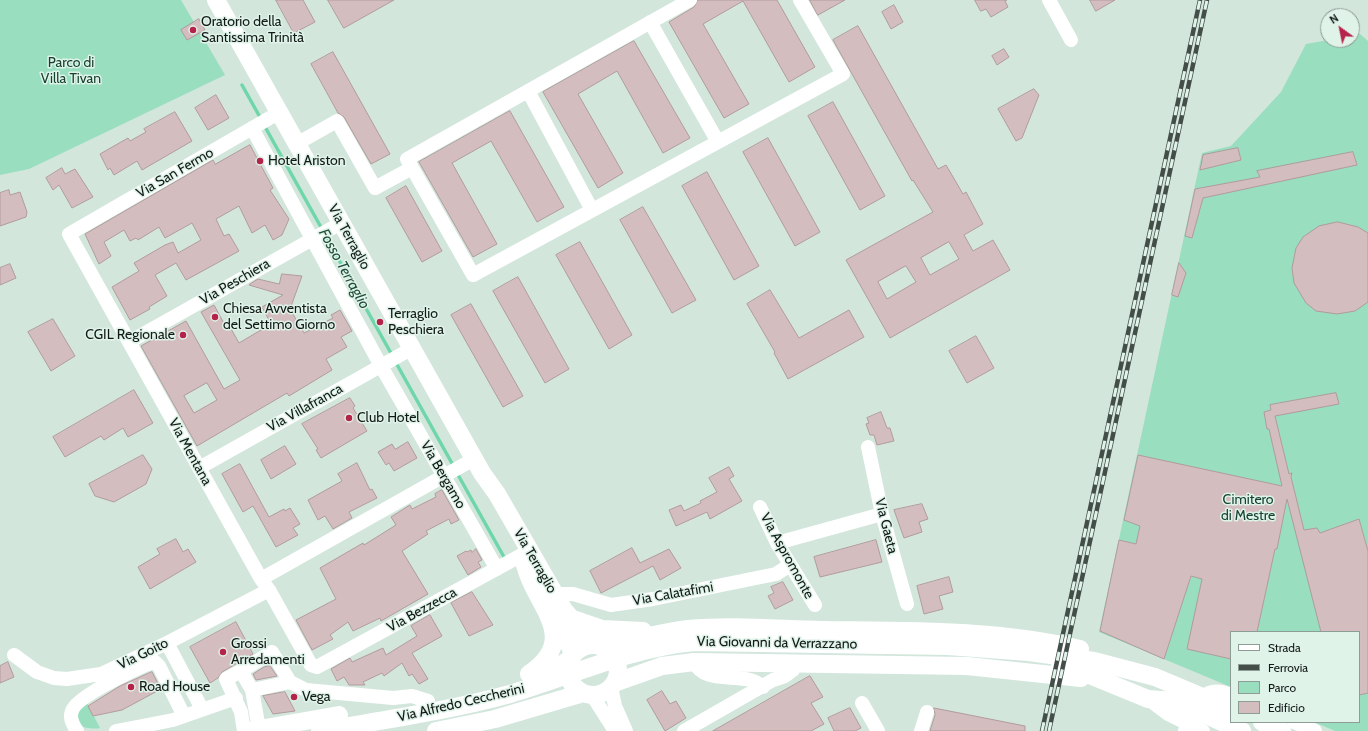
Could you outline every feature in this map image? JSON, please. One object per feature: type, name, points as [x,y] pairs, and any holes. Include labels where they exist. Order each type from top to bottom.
[{"type":"main road","name":"Via Terraglio","points":[[216,0],[265,121],[298,144],[336,225],[406,352],[473,466],[488,496],[525,557],[560,622],[572,656]]},
{"type":"main road","name":"Via Terraglio","points":[[525,557],[554,594],[570,618],[596,645]]},
{"type":"main road","points":[[525,557],[529,577],[552,620],[554,640],[550,653],[540,665],[529,687]]},
{"type":"main road","points":[[570,618],[602,629],[670,632]]},
{"type":"main road","points":[[250,730],[428,700],[496,686],[529,687],[582,648],[670,632],[710,629],[928,631],[1029,650],[1094,669],[1148,699],[1175,701],[1242,731]]},
{"type":"main road","points":[[596,645],[609,651],[616,660],[618,672],[612,685]]},
{"type":"main road","points":[[1029,650],[1072,667],[1155,677]]},
{"type":"main road","points":[[1029,650],[1096,653],[1126,663],[1230,709]]},
{"type":"main road","name":"Via Giovanni da Verrazzano","points":[[529,687],[660,655],[694,651],[970,655],[1029,650]]},
{"type":"main road","points":[[572,656],[569,664],[569,678],[577,689],[587,694]]},
{"type":"main road","points":[[436,731],[495,719],[587,694],[602,693],[612,685],[662,666],[694,662],[967,666],[1076,678],[1094,669]]},
{"type":"main road","name":"Via Alfredo Ceccherini","points":[[320,731],[380,727],[463,715],[529,687]]},
{"type":"main road","points":[[1264,723],[1282,731]]},
{"type":"street","points":[[690,0],[407,159],[473,275],[842,74],[800,0]]},
{"type":"street","points":[[1049,0],[1071,40]]},
{"type":"street","points":[[650,22],[718,142]]},
{"type":"street","points":[[528,91],[592,210]]},
{"type":"street","name":"Via San Fermo","points":[[69,234],[265,121]]},
{"type":"street","name":"Via Bergamo","points":[[265,121],[315,237],[384,364],[447,475],[497,569]]},
{"type":"street","points":[[298,144],[337,121],[375,188],[412,168]]},
{"type":"street","name":"Via Peschiera","points":[[129,342],[336,225]]},
{"type":"street","name":"Via Mentana","points":[[69,234],[265,585],[311,665],[314,667]]},
{"type":"street","name":"Via Villafranca","points":[[199,468],[406,352]]},
{"type":"street","name":"Via Gaeta","points":[[868,447],[882,514],[907,604]]},
{"type":"street","name":"Via Goito","points":[[14,655],[37,672],[54,678],[68,679],[127,669],[167,643],[447,475],[473,466]]},
{"type":"street","name":"Via Aspromonte","points":[[760,507],[777,543],[815,605]]},
{"type":"street","points":[[777,543],[882,514]]},
{"type":"street","name":"Via Bezzecca","points":[[314,667],[497,569],[525,557]]},
{"type":"street","name":"Via Calatafimi","points":[[554,594],[573,594],[611,605],[653,600],[776,574],[790,565]]},
{"type":"street","points":[[167,643],[202,709]]},
{"type":"street","points":[[250,730],[226,679],[272,652],[290,682],[306,690],[393,698],[412,696],[428,700]]},
{"type":"street","points":[[76,731],[72,721],[72,710],[81,698],[127,669],[155,662],[159,666],[184,716]]},
{"type":"street","points":[[694,662],[697,669],[712,676],[742,678],[757,681],[785,676],[793,670]]},
{"type":"street","points":[[241,671],[252,690],[250,730]]},
{"type":"street","points":[[684,731],[772,678]]},
{"type":"street","points":[[252,690],[290,682]]},
{"type":"street","points":[[612,685],[615,706],[626,731]]},
{"type":"street","points":[[1185,731],[1200,698],[1208,693],[1218,691],[1230,695]]},
{"type":"street","points":[[587,694],[615,731]]},
{"type":"street","points":[[116,731],[184,716],[236,698]]},
{"type":"street","points":[[1148,699],[1168,714],[1203,731]]},
{"type":"street","points":[[862,703],[878,731]]},
{"type":"street","points":[[922,731],[927,712]]},
{"type":"street","points":[[1296,723],[1315,731]]},
{"type":"green space","name":"Parco di Villa Tivan","points":[[0,0],[181,0],[225,75],[29,169],[0,175]]},
{"type":"green space","name":"Cimitero di Mestre","points":[[1360,34],[1368,41],[1368,731],[1335,731],[1316,723],[1360,723],[1360,631],[1230,631],[1230,687],[1099,632],[1202,153],[1231,146],[1281,92],[1306,44],[1320,41],[1320,48],[1360,48]]},
{"type":"green space","points":[[86,701],[100,728],[87,728],[79,724],[77,721],[77,711]]},
{"type":"building","points":[[276,0],[303,0],[315,22],[294,33]]},
{"type":"building","points":[[328,0],[394,0],[344,28]]},
{"type":"building","points":[[698,0],[777,0],[815,67],[789,82],[743,1],[703,24],[749,104],[724,118],[669,22],[694,7]]},
{"type":"building","points":[[810,0],[845,0],[818,15]]},
{"type":"building","points":[[975,0],[1007,0],[1005,1],[1008,7],[991,17],[986,9],[981,11]]},
{"type":"building","points":[[1090,0],[1115,0],[1096,11]]},
{"type":"building","points":[[894,5],[903,22],[891,29],[882,12]]},
{"type":"building","name":"Oratorio della Santissima Trinità","points":[[199,19],[205,30],[187,40],[181,30]]},
{"type":"building","points":[[858,26],[938,169],[946,165],[963,194],[966,192],[983,224],[964,235],[973,251],[993,240],[1010,270],[890,338],[846,260],[933,212],[913,180],[912,181],[833,40]],"holes":[[[949,242],[959,259],[930,275],[921,258]],[[906,266],[916,282],[887,299],[878,282]]]},
{"type":"building","points":[[634,41],[690,138],[663,153],[617,71],[578,94],[623,173],[598,188],[543,92]]},
{"type":"building","points":[[1004,49],[1009,57],[997,65],[992,56]]},
{"type":"building","points":[[333,52],[390,154],[371,164],[344,117],[338,113],[311,64]]},
{"type":"building","points":[[1034,89],[1039,95],[1022,138],[1016,141],[998,109]]},
{"type":"building","points":[[216,95],[229,118],[208,130],[195,108]]},
{"type":"building","points":[[833,102],[885,196],[860,210],[808,116]]},
{"type":"building","points":[[510,111],[564,207],[537,222],[491,141],[452,163],[497,244],[473,257],[419,162]]},
{"type":"building","points":[[175,112],[192,141],[142,170],[137,161],[114,175],[110,168],[108,170],[100,154],[128,138],[130,141],[146,132],[144,129]]},
{"type":"building","points":[[768,138],[820,232],[795,246],[743,152]]},
{"type":"building","points":[[250,145],[273,188],[270,190],[289,219],[282,235],[273,240],[265,225],[252,233],[239,206],[216,219],[224,236],[229,234],[239,251],[186,280],[176,263],[155,275],[167,296],[149,307],[150,309],[130,320],[112,287],[139,271],[134,263],[165,245],[173,242],[178,253],[201,240],[192,223],[165,238],[159,227],[138,240],[136,238],[130,241],[124,230],[104,242],[111,256],[99,264],[85,234],[213,160],[215,164]]},
{"type":"building","points":[[1238,148],[1241,160],[1200,170],[1203,155]]},
{"type":"building","points":[[1353,152],[1357,165],[1203,198],[1192,238],[1185,236],[1195,189],[1260,177],[1257,171]]},
{"type":"building","points":[[62,168],[65,174],[75,169],[93,197],[72,208],[59,185],[53,190],[46,178]]},
{"type":"building","points":[[707,172],[759,266],[734,280],[682,186]]},
{"type":"building","points":[[406,186],[442,251],[422,262],[386,198]]},
{"type":"building","points":[[9,190],[10,195],[20,192],[27,212],[26,217],[0,226],[0,193]]},
{"type":"building","points":[[643,207],[696,300],[672,313],[620,220]]},
{"type":"building","points":[[1338,222],[1358,227],[1368,233],[1368,302],[1355,311],[1337,314],[1316,311],[1306,303],[1294,283],[1292,268],[1296,248],[1303,237],[1319,226]]},
{"type":"building","points":[[580,242],[632,335],[609,349],[556,255]]},
{"type":"building","points":[[1179,263],[1186,273],[1178,297],[1172,295]]},
{"type":"building","points":[[10,264],[16,278],[0,285],[0,268]]},
{"type":"building","points":[[282,274],[302,276],[290,309],[304,333],[333,318],[331,315],[340,310],[352,331],[341,337],[347,347],[326,359],[332,370],[289,396],[287,393],[197,446],[141,346],[186,321],[224,389],[240,380],[201,312],[214,305],[227,329],[230,327],[239,343],[271,324],[262,307],[283,295],[249,285],[258,279],[279,284]],"holes":[[[207,383],[217,400],[194,413],[184,396]]]},
{"type":"building","points":[[518,277],[569,369],[545,383],[493,291]]},
{"type":"building","points":[[770,290],[799,338],[849,310],[864,337],[788,379],[774,353],[775,352],[747,304]]},
{"type":"building","points":[[471,304],[523,396],[503,407],[451,315]]},
{"type":"building","points":[[53,319],[75,356],[51,371],[28,332]]},
{"type":"building","points":[[976,336],[994,368],[967,383],[949,351]]},
{"type":"building","points":[[134,390],[153,423],[128,437],[123,428],[104,440],[101,436],[65,457],[53,437]]},
{"type":"building","points":[[1336,393],[1339,404],[1275,416],[1289,474],[1292,473],[1291,477],[1304,530],[1317,528],[1320,533],[1359,519],[1368,551],[1368,693],[1360,695],[1360,631],[1321,631],[1287,499],[1277,549],[1275,549],[1257,631],[1230,631],[1230,659],[1187,649],[1202,579],[1191,576],[1164,659],[1100,631],[1119,540],[1136,544],[1140,526],[1124,520],[1138,455],[1282,486],[1264,412],[1271,410],[1270,405]]},
{"type":"building","points":[[350,398],[355,406],[353,408],[367,431],[321,458],[316,450],[318,449],[302,424]]},
{"type":"building","points":[[881,412],[887,428],[890,428],[894,441],[877,445],[874,435],[870,435],[866,424],[869,423],[867,418]]},
{"type":"building","points":[[408,442],[417,458],[394,471],[389,463],[386,465],[378,452],[392,444],[395,449]]},
{"type":"building","points":[[285,446],[296,464],[271,479],[261,460]]},
{"type":"building","points":[[143,455],[152,469],[146,484],[114,502],[95,496],[89,484]]},
{"type":"building","points":[[357,463],[370,490],[372,489],[377,498],[349,512],[352,518],[333,529],[325,516],[318,520],[308,500],[342,481],[338,474]]},
{"type":"building","points":[[240,464],[269,517],[284,509],[285,511],[290,508],[300,524],[293,528],[298,535],[276,547],[253,506],[243,512],[222,474]]},
{"type":"building","points":[[729,467],[734,476],[729,479],[742,501],[710,519],[707,512],[676,526],[669,510],[681,505],[684,511],[701,503],[700,501],[717,492],[709,478]]},
{"type":"building","points":[[442,490],[459,520],[451,524],[449,519],[426,531],[428,534],[402,551],[428,594],[381,621],[380,618],[353,631],[348,622],[330,635],[333,639],[312,650],[296,620],[336,599],[320,568],[363,543],[364,545],[396,525],[391,517],[410,505],[412,509],[436,497],[435,494]]},
{"type":"building","points":[[922,504],[928,519],[919,522],[922,532],[904,538],[894,510]]},
{"type":"building","points":[[176,539],[183,552],[188,549],[196,562],[150,589],[138,567],[160,554],[157,549]]},
{"type":"building","points":[[876,540],[882,562],[820,577],[814,557]]},
{"type":"building","points":[[632,548],[640,563],[669,549],[681,568],[660,580],[653,566],[601,593],[590,571]]},
{"type":"building","points":[[476,549],[482,560],[478,562],[481,567],[468,575],[457,556],[466,551],[471,550],[472,552]]},
{"type":"building","points":[[949,577],[953,592],[939,596],[943,609],[924,614],[917,586]]},
{"type":"building","points":[[783,582],[793,600],[775,609],[768,596],[774,593],[771,587]]},
{"type":"building","points":[[472,592],[493,625],[469,636],[451,603]]},
{"type":"building","points":[[430,615],[442,636],[412,653],[428,679],[419,684],[412,674],[409,676],[402,663],[384,676],[382,673],[363,682],[365,685],[349,685],[344,677],[337,681],[331,669],[350,658],[352,662],[383,648],[386,655],[417,636],[411,626]]},
{"type":"building","name":"Grossi Arredamenti","points":[[236,622],[253,654],[222,672],[218,678],[210,683],[190,647]]},
{"type":"building","points":[[8,662],[14,677],[0,683],[0,666]]},
{"type":"building","points":[[270,666],[277,676],[256,680],[253,674],[264,667]]},
{"type":"building","points":[[152,672],[161,689],[122,710],[93,716],[88,706],[120,686]]},
{"type":"building","points":[[810,676],[823,697],[811,703],[824,724],[811,731],[713,731]]},
{"type":"building","points":[[662,691],[670,704],[676,701],[686,718],[665,731],[647,700]]},
{"type":"building","points":[[285,692],[295,711],[273,714],[263,696]]},
{"type":"building","points":[[850,708],[861,728],[855,731],[834,731],[828,718]]},
{"type":"building","points":[[934,708],[1025,726],[1025,731],[930,731],[935,715]]},
{"type":"waterway","name":"Fosso Terraglio","points":[[242,85],[261,119]]},
{"type":"waterway","name":"Fosso Terraglio","points":[[264,125],[322,229]]},
{"type":"waterway","name":"Fosso Terraglio","points":[[325,235],[392,355]]},
{"type":"waterway","name":"Fosso Terraglio","points":[[395,361],[454,467]]},
{"type":"waterway","name":"Fosso Terraglio","points":[[457,473],[504,557]]},
{"type":"railway","points":[[1042,731],[1200,0]]},
{"type":"railway","points":[[1049,731],[1207,0]]},
{"type":"place","name":"Oratorio della Santissima Trinità","points":[[193,30]]},
{"type":"place","name":"Hotel Ariston","points":[[260,161]]},
{"type":"place","name":"Chiesa Avventista del Settimo Giorno","points":[[215,317]]},
{"type":"place","name":"Terraglio Peschiera","points":[[380,322]]},
{"type":"place","name":"CGIL Regionale","points":[[183,335]]},
{"type":"place","name":"Club Hotel","points":[[349,418]]},
{"type":"place","name":"Grossi Arredamenti","points":[[223,652]]},
{"type":"place","name":"Road House","points":[[131,687]]},
{"type":"place","name":"Vega","points":[[294,697]]}]
